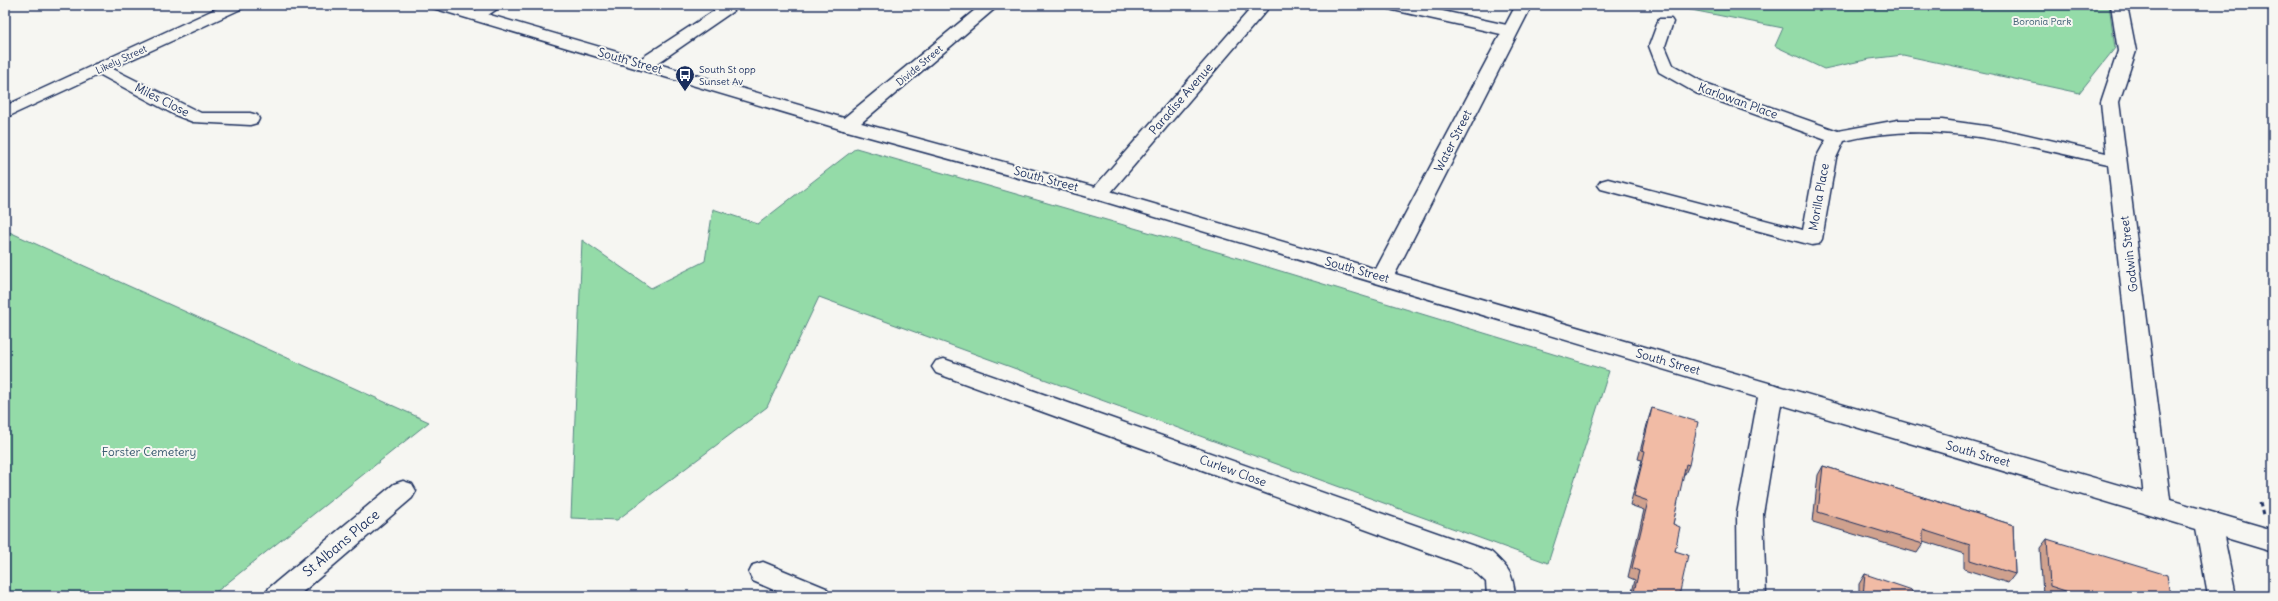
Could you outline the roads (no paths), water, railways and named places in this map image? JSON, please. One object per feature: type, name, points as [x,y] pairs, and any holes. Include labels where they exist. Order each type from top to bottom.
[{"type":"street","name":"Likely Street","points":[[5,114],[238,5]]},
{"type":"street","name":"South Street","points":[[439,5],[847,125],[1099,194],[2273,540]]},
{"type":"street","points":[[476,16],[495,5]]},
{"type":"street","points":[[643,65],[734,5]]},
{"type":"street","name":"Divide Street","points":[[847,125],[991,5]]},
{"type":"street","name":"Paradise Avenue","points":[[1099,194],[1263,5]]},
{"type":"street","points":[[1393,5],[1510,31]]},
{"type":"street","name":"Water Street","points":[[1382,278],[1524,5]]},
{"type":"street","name":"Godwin Street","points":[[2119,5],[2127,51],[2110,102],[2158,507]]},
{"type":"street","name":"Karlowan Place","points":[[1665,22],[1657,46],[1665,68],[1702,89],[1838,136]]},
{"type":"street","name":"Miles Close","points":[[101,68],[181,111],[199,118],[217,120],[250,119]]},
{"type":"street","points":[[1838,136],[1872,129],[1919,125],[1975,130],[2118,161]]},
{"type":"street","name":"Morilla Place","points":[[1608,185],[1812,238],[1826,158],[1838,136]]},
{"type":"street","name":"Curlew Close","points":[[944,367],[1481,560],[1500,578],[1501,596]]},
{"type":"street","points":[[1752,596],[1750,514],[1771,392]]},
{"type":"street","name":"St Albans Place","points":[[279,596],[403,490]]},
{"type":"street","points":[[2208,522],[2222,596]]},
{"type":"street","points":[[763,573],[816,596]]},
{"type":"place","name":"South St opp Sunset Av","points":[[685,92]]},
{"type":"park label","name":"Boronia Park","points":[[2042,21]]},
{"type":"park label","name":"Forster Cemetery","points":[[149,452]]}]
